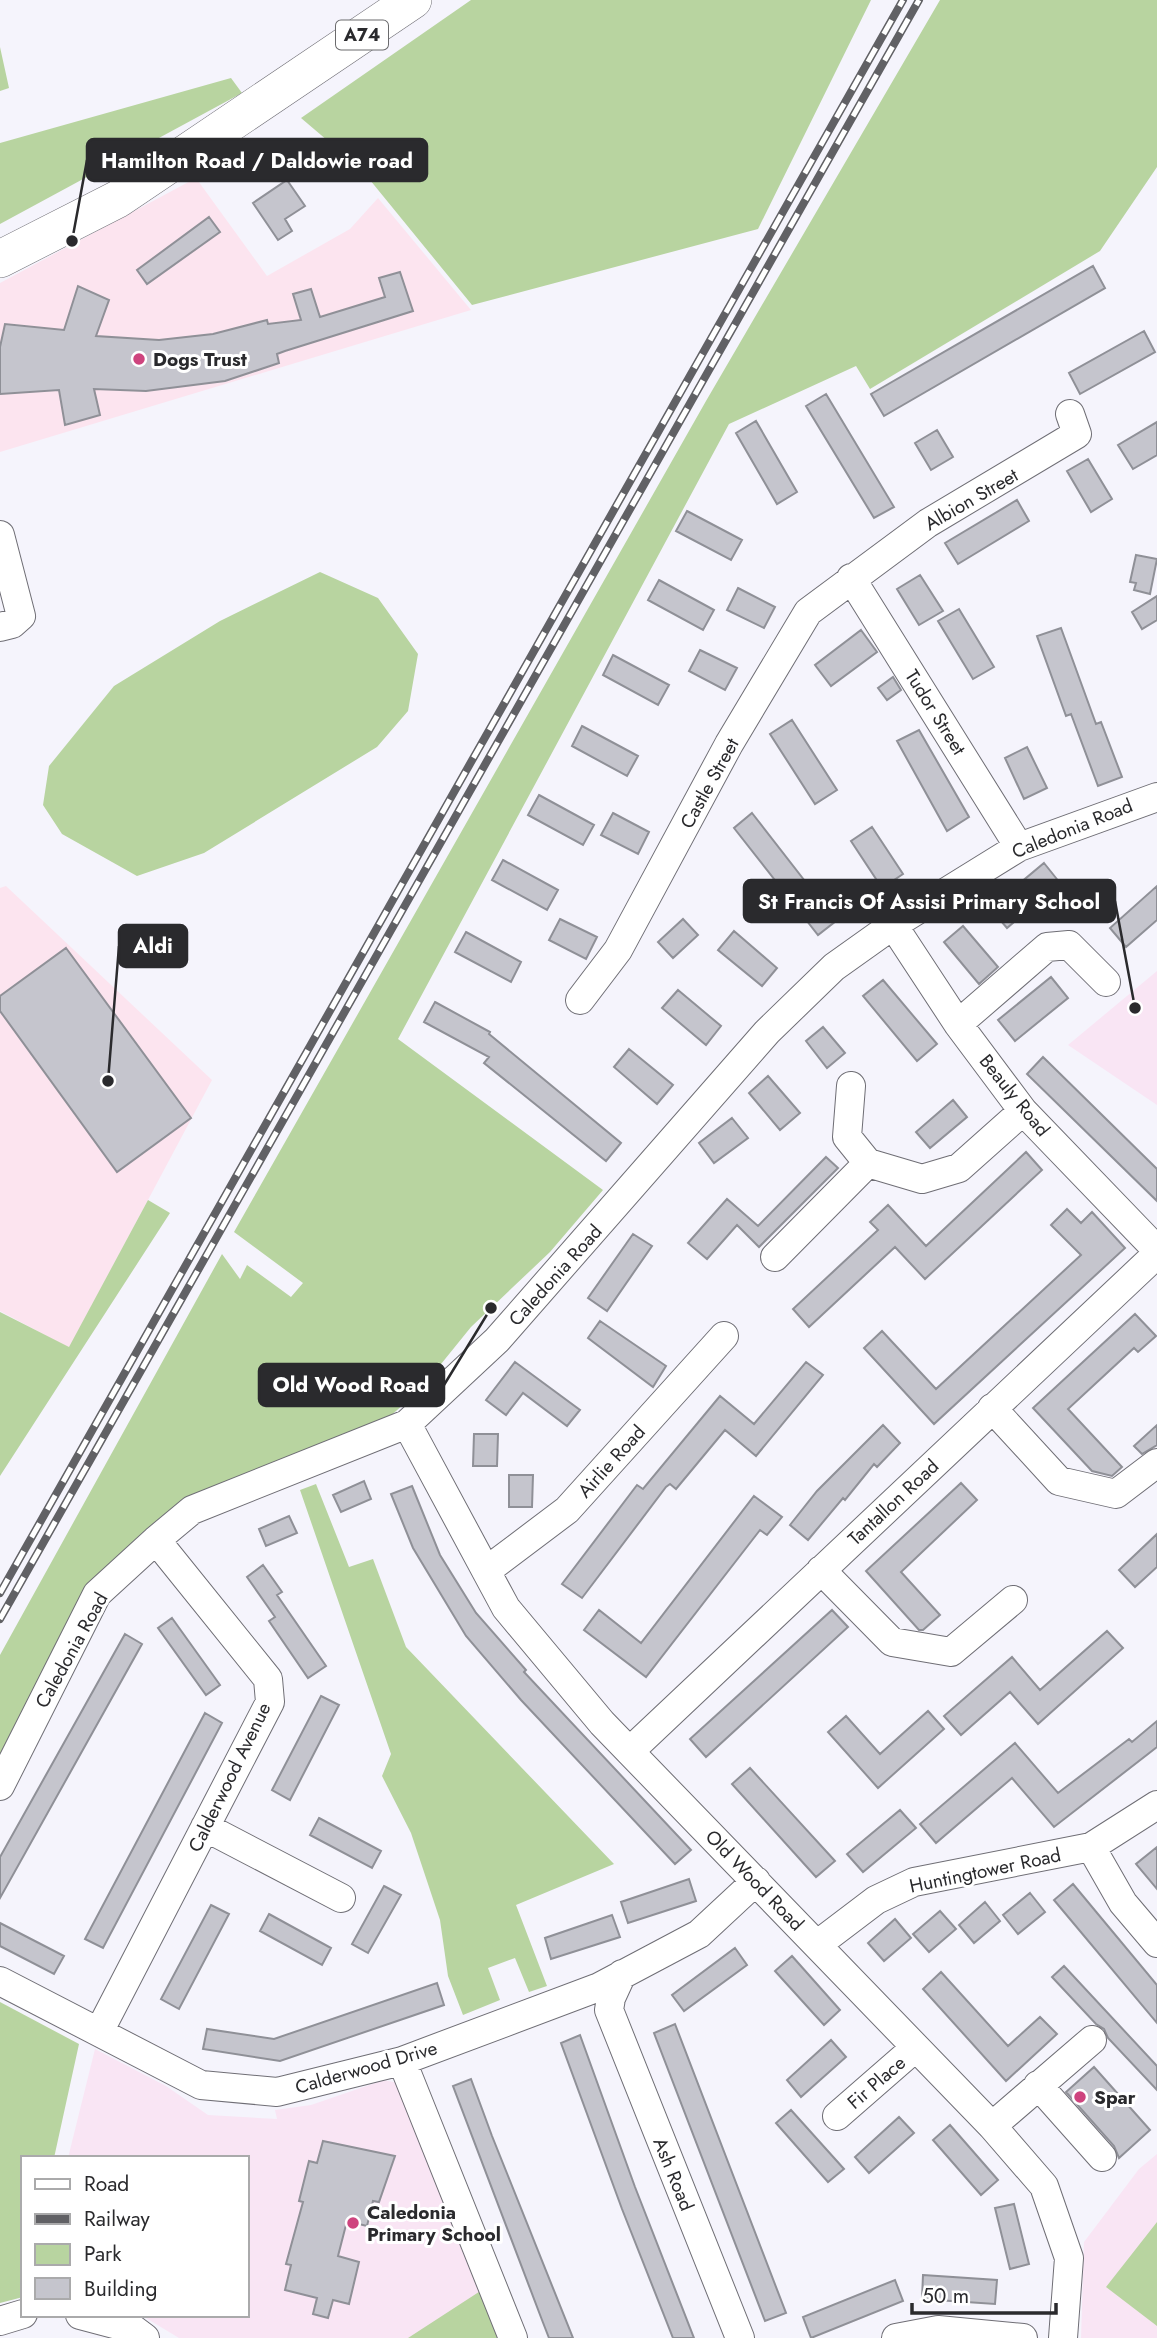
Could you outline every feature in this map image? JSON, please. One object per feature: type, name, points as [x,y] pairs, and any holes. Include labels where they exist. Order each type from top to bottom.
[{"type":"main road","name":"A74","points":[[0,259],[118,199],[413,0]]},
{"type":"street","name":"Albion Street","points":[[851,578],[928,523],[1077,435],[1070,414]]},
{"type":"street","points":[[0,535],[21,616],[12,624],[0,627]]},
{"type":"street","name":"Tudor Street","points":[[851,578],[1019,847]]},
{"type":"street","name":"Castle Street","points":[[580,1000],[618,950],[729,744],[808,612],[851,578]]},
{"type":"street","name":"Caledonia Road","points":[[0,1786],[97,1594],[156,1539],[192,1510],[407,1424],[497,1340],[767,1032],[834,967],[893,925],[1019,847],[1157,797]]},
{"type":"street","name":"Beauly Road","points":[[893,925],[957,1024],[1023,1111],[1157,1252]]},
{"type":"street","points":[[957,1024],[1047,947],[1069,945],[1106,982]]},
{"type":"street","points":[[851,1086],[847,1137],[868,1163],[922,1179],[959,1168],[1023,1111]]},
{"type":"street","points":[[775,1257],[868,1163]]},
{"type":"street","name":"Tantallon Road","points":[[630,1751],[1157,1252]]},
{"type":"street","name":"Airlie Road","points":[[486,1571],[567,1510],[724,1336]]},
{"type":"street","points":[[992,1409],[1059,1481],[1116,1494],[1157,1462]]},
{"type":"street","name":"Old Wood Road","points":[[407,1424],[506,1608],[630,1751],[992,2126],[1044,2186],[1069,2258],[1063,2338]]},
{"type":"street","name":"Calderwood Avenue","points":[[99,2032],[270,1702],[268,1679],[156,1539]]},
{"type":"street","points":[[821,1570],[892,1642],[951,1652],[1013,1600]]},
{"type":"street","name":"Huntingtower Road","points":[[818,1944],[876,1900],[914,1882],[1091,1847],[1157,1805]]},
{"type":"street","points":[[205,1827],[341,1898]]},
{"type":"street","points":[[1091,1847],[1124,1903],[1157,1943]]},
{"type":"street","name":"Calderwood Drive","points":[[0,1981],[201,2085],[277,2092],[402,2060],[576,1996],[699,1934],[756,1881]]},
{"type":"street","points":[[576,1996],[609,2010],[611,1998],[622,1974]]},
{"type":"street","name":"Ash Road","points":[[609,2010],[740,2338]]},
{"type":"street","points":[[992,2126],[1092,2040]]},
{"type":"street","name":"Fir Place","points":[[836,2116],[915,2048]]},
{"type":"street","points":[[402,2060],[513,2338]]},
{"type":"street","points":[[1038,2085],[1102,2157]]},
{"type":"street","points":[[0,2321],[21,2315]]},
{"type":"street","points":[[88,2317],[133,2329],[145,2338]]},
{"type":"street","points":[[896,2338],[938,2330],[1023,2338]]},
{"type":"shaded area","points":[[196,178],[267,276],[350,229],[378,198],[471,310],[0,452],[0,283]]},
{"type":"shaded area","points":[[6,886],[212,1080],[69,1348],[0,1311],[0,888]]},
{"type":"shaded area","points":[[1157,971],[1157,1105],[1068,1045]]},
{"type":"shaded area","name":"Caledonia Primary School","points":[[95,2049],[166,2086],[208,2115],[277,2119],[275,2110],[311,2105],[384,2080],[398,2083],[503,2338],[179,2338],[144,2317],[248,2317],[248,2156],[68,2156]]},
{"type":"shaded area","points":[[1157,2154],[1157,2338],[1081,2338],[1084,2242],[1139,2169]]},
{"type":"green space","points":[[471,0],[871,0],[758,229],[472,305],[361,169],[301,118]]},
{"type":"green space","points":[[940,0],[1157,0],[1157,167],[1100,251],[870,389],[856,366],[729,424],[398,1039],[603,1190],[550,1252],[471,1327],[420,1390],[388,1418],[200,1497],[142,1533],[94,1585],[0,1760],[0,1655],[222,1254],[240,1279],[247,1265],[291,1297],[303,1283],[234,1232],[706,401]]},
{"type":"green space","points":[[0,47],[9,88],[0,91]]},
{"type":"green space","points":[[231,78],[242,93],[0,224],[0,143]]},
{"type":"green space","points":[[320,572],[378,598],[418,654],[408,711],[377,747],[204,853],[137,876],[62,834],[43,805],[49,766],[114,686],[220,621]]},
{"type":"green space","points":[[148,1200],[170,1213],[0,1476],[0,1312],[69,1347]]},
{"type":"green space","points":[[316,1484],[349,1567],[373,1559],[406,1647],[614,1864],[516,1905],[547,1986],[529,1992],[515,1958],[488,1968],[500,2000],[463,2015],[448,1976],[440,1920],[411,1833],[382,1776],[391,1754],[300,1490]]},
{"type":"green space","points":[[0,2002],[79,2044],[54,2156],[21,2156],[21,2298],[0,2303]]},
{"type":"green space","points":[[1157,2222],[1157,2326],[1106,2287]]},
{"type":"green space","points":[[485,2288],[509,2338],[408,2338]]},
{"type":"building","points":[[287,180],[305,206],[285,219],[292,231],[278,240],[253,203]]},
{"type":"building","points":[[209,217],[220,232],[147,284],[137,270]]},
{"type":"building","points":[[1093,266],[1105,288],[884,416],[871,394]]},
{"type":"building","name":"Dogs Trust","points":[[400,272],[413,311],[285,351],[277,354],[279,363],[225,381],[146,391],[94,389],[100,415],[65,425],[59,390],[0,394],[0,347],[5,324],[64,330],[78,286],[109,300],[96,336],[159,340],[213,334],[267,320],[268,324],[301,320],[293,294],[311,289],[320,317],[385,297],[379,278]]},
{"type":"building","points":[[1144,331],[1155,352],[1080,394],[1069,373]]},
{"type":"building","points":[[826,394],[894,507],[874,518],[806,406]]},
{"type":"building","points":[[756,421],[797,492],[777,504],[736,433]]},
{"type":"building","points":[[1157,422],[1157,455],[1133,469],[1118,445]]},
{"type":"building","points":[[937,430],[953,457],[931,470],[915,443]]},
{"type":"building","points":[[1088,459],[1112,499],[1091,512],[1067,471]]},
{"type":"building","points":[[1017,500],[1029,521],[958,564],[945,543]]},
{"type":"building","points":[[687,511],[742,540],[731,560],[676,531]]},
{"type":"building","points":[[1136,555],[1157,559],[1150,594],[1134,590],[1136,583],[1130,582]]},
{"type":"building","points":[[920,575],[943,611],[919,625],[897,589]]},
{"type":"building","points":[[659,580],[714,610],[703,630],[648,600]]},
{"type":"building","points":[[738,588],[775,607],[764,628],[727,610]]},
{"type":"building","points":[[1157,596],[1157,620],[1142,629],[1132,612]]},
{"type":"building","points":[[959,609],[994,667],[973,679],[938,621]]},
{"type":"building","points":[[1061,628],[1096,724],[1101,722],[1122,777],[1098,786],[1071,714],[1066,716],[1037,636]]},
{"type":"building","points":[[861,630],[877,652],[831,686],[815,665]]},
{"type":"building","points":[[700,650],[737,668],[725,690],[689,671]]},
{"type":"building","points":[[613,655],[669,685],[658,705],[603,675]]},
{"type":"building","points":[[893,677],[901,690],[887,700],[878,688]]},
{"type":"building","points":[[792,720],[837,790],[815,804],[770,734]]},
{"type":"building","points":[[582,726],[638,756],[627,776],[572,746]]},
{"type":"building","points":[[919,730],[969,817],[947,831],[897,741]]},
{"type":"building","points":[[1027,747],[1047,788],[1024,799],[1005,758]]},
{"type":"building","points":[[539,795],[594,825],[583,845],[528,815]]},
{"type":"building","points":[[613,813],[649,832],[638,854],[601,835]]},
{"type":"building","points":[[752,813],[836,921],[818,935],[734,828]]},
{"type":"building","points":[[872,827],[903,874],[882,888],[851,841]]},
{"type":"building","points":[[503,860],[558,890],[547,910],[492,880]]},
{"type":"building","points":[[1044,863],[1060,883],[1007,928],[990,908]]},
{"type":"building","points":[[1157,886],[1157,920],[1126,947],[1110,928]]},
{"type":"building","points":[[560,919],[597,937],[586,959],[549,940]]},
{"type":"building","points":[[683,919],[698,935],[673,958],[658,942]]},
{"type":"building","points":[[963,926],[998,967],[979,984],[944,942]]},
{"type":"building","points":[[734,931],[777,968],[762,986],[718,950]]},
{"type":"building","points":[[466,932],[521,962],[511,982],[455,952]]},
{"type":"building","points":[[66,948],[191,1118],[117,1172],[0,1011],[0,996]]},
{"type":"building","points":[[1051,977],[1068,998],[1015,1041],[998,1020]]},
{"type":"building","points":[[883,980],[937,1044],[917,1061],[863,996]]},
{"type":"building","points":[[678,990],[721,1026],[706,1045],[662,1008]]},
{"type":"building","points":[[435,1002],[490,1032],[489,1034],[621,1143],[606,1161],[484,1063],[489,1057],[424,1022]]},
{"type":"building","points":[[823,1027],[845,1053],[827,1068],[806,1041]]},
{"type":"building","points":[[629,1049],[673,1085],[657,1104],[614,1067]]},
{"type":"building","points":[[1043,1057],[1157,1169],[1157,1201],[1027,1074]]},
{"type":"building","points":[[768,1076],[800,1113],[780,1130],[749,1093]]},
{"type":"building","points":[[953,1100],[967,1117],[930,1148],[916,1132]]},
{"type":"building","points":[[732,1118],[748,1138],[714,1163],[699,1143]]},
{"type":"building","points":[[1026,1152],[1042,1170],[925,1279],[895,1247],[809,1327],[793,1309],[878,1230],[870,1222],[888,1205],[926,1246]]},
{"type":"building","points":[[826,1157],[838,1168],[759,1247],[737,1225],[707,1259],[688,1243],[727,1199],[758,1226]]},
{"type":"building","points":[[1067,1209],[1081,1223],[1092,1212],[1125,1248],[934,1424],[864,1348],[882,1331],[936,1389],[1081,1255],[1051,1225]]},
{"type":"building","points":[[633,1234],[652,1246],[607,1311],[588,1298]]},
{"type":"building","points":[[1135,1314],[1156,1336],[1138,1352],[1134,1348],[1068,1409],[1122,1467],[1112,1476],[1092,1471],[1033,1408]]},
{"type":"building","points":[[600,1321],[666,1366],[653,1387],[588,1338]]},
{"type":"building","points":[[515,1362],[580,1410],[567,1426],[523,1393],[506,1415],[486,1400]]},
{"type":"building","points":[[806,1362],[823,1375],[756,1456],[725,1430],[676,1489],[670,1484],[666,1487],[582,1598],[562,1584],[637,1485],[643,1489],[720,1396],[754,1424]]},
{"type":"building","points":[[883,1425],[900,1443],[877,1467],[874,1464],[808,1540],[790,1525],[817,1491]]},
{"type":"building","points":[[1157,1425],[1157,1445],[1142,1454],[1134,1446]]},
{"type":"building","points":[[474,1434],[498,1434],[497,1466],[473,1466]]},
{"type":"building","points":[[509,1475],[533,1475],[532,1507],[509,1507]]},
{"type":"building","points":[[364,1481],[371,1499],[341,1512],[333,1495]]},
{"type":"building","points":[[961,1483],[977,1500],[901,1572],[940,1615],[923,1630],[919,1630],[866,1571]]},
{"type":"building","points":[[412,1486],[440,1555],[476,1613],[526,1670],[524,1672],[691,1850],[675,1864],[521,1700],[466,1636],[413,1548],[391,1494]]},
{"type":"building","points":[[754,1496],[782,1517],[767,1535],[760,1530],[646,1677],[584,1630],[599,1610],[641,1643]]},
{"type":"building","points":[[289,1516],[297,1533],[266,1546],[259,1529]]},
{"type":"building","points":[[1157,1534],[1157,1567],[1135,1587],[1119,1570]]},
{"type":"building","points":[[263,1565],[282,1592],[277,1595],[326,1666],[308,1678],[269,1621],[275,1617],[247,1577]]},
{"type":"building","points":[[832,1610],[848,1627],[706,1757],[690,1739]]},
{"type":"building","points":[[172,1618],[220,1685],[206,1695],[158,1628]]},
{"type":"building","points":[[1107,1631],[1123,1648],[1038,1724],[1010,1692],[961,1735],[944,1716],[1012,1657],[1040,1690]]},
{"type":"building","points":[[125,1634],[142,1644],[0,1898],[0,1857]]},
{"type":"building","points":[[321,1696],[339,1705],[290,1800],[272,1790]]},
{"type":"building","points":[[928,1711],[944,1729],[878,1788],[828,1732],[846,1716],[880,1754]]},
{"type":"building","points":[[205,1713],[222,1723],[103,1948],[85,1939]]},
{"type":"building","points":[[1157,1721],[1157,1747],[1054,1827],[1012,1778],[936,1843],[920,1824],[1015,1743],[1058,1793],[1129,1739],[1132,1742]]},
{"type":"building","points":[[750,1768],[835,1861],[816,1877],[732,1784]]},
{"type":"building","points":[[900,1810],[916,1828],[863,1872],[847,1854]]},
{"type":"building","points":[[319,1818],[381,1851],[372,1868],[310,1835]]},
{"type":"building","points":[[1157,1847],[1157,1889],[1136,1864]]},
{"type":"building","points":[[689,1879],[696,1901],[628,1923],[621,1902]]},
{"type":"building","points":[[1073,1884],[1157,1985],[1157,2023],[1054,1900]]},
{"type":"building","points":[[384,1886],[401,1895],[368,1953],[352,1944]]},
{"type":"building","points":[[1030,1893],[1045,1912],[1018,1934],[1003,1915]]},
{"type":"building","points":[[985,1902],[1000,1921],[974,1943],[959,1925]]},
{"type":"building","points":[[211,1905],[229,1914],[179,2009],[161,1999]]},
{"type":"building","points":[[940,1911],[956,1929],[929,1952],[913,1934]]},
{"type":"building","points":[[269,1914],[331,1948],[322,1965],[260,1931]]},
{"type":"building","points":[[612,1915],[620,1937],[551,1959],[545,1938]]},
{"type":"building","points":[[895,1919],[911,1938],[884,1961],[868,1943]]},
{"type":"building","points":[[0,1923],[64,1956],[54,1974],[0,1946]]},
{"type":"building","points":[[735,1948],[747,1965],[684,2011],[672,1995]]},
{"type":"building","points":[[792,1956],[840,2010],[824,2025],[775,1971]]},
{"type":"building","points":[[1064,1966],[1157,2066],[1157,2090],[1108,2038],[1104,2029],[1096,2024],[1052,1977]]},
{"type":"building","points":[[941,1972],[1008,2046],[1040,2017],[1057,2034],[1006,2081],[923,1989]]},
{"type":"building","points":[[437,1983],[444,2005],[280,2061],[203,2049],[207,2029],[274,2039]]},
{"type":"building","points":[[675,2024],[786,2313],[765,2321],[654,2033]]},
{"type":"building","points":[[580,2035],[694,2338],[673,2338],[622,2209],[561,2043]]},
{"type":"building","points":[[831,2040],[846,2057],[801,2097],[787,2080]]},
{"type":"building","points":[[1094,2067],[1150,2130],[1119,2158],[1114,2146],[1066,2092]]},
{"type":"building","points":[[471,2079],[573,2338],[549,2338],[453,2086]]},
{"type":"building","points":[[791,2110],[844,2169],[828,2182],[776,2123]]},
{"type":"building","points":[[899,2117],[914,2133],[869,2173],[855,2157]]},
{"type":"building","points":[[950,2125],[998,2180],[981,2195],[933,2140]]},
{"type":"building","points":[[323,2141],[395,2156],[379,2202],[373,2201],[367,2226],[347,2221],[338,2256],[359,2262],[349,2304],[333,2300],[328,2318],[313,2314],[317,2298],[285,2290],[291,2265],[286,2264],[303,2202],[299,2201],[309,2161],[317,2163]]},
{"type":"building","points":[[1014,2204],[1029,2264],[1010,2269],[995,2208]]},
{"type":"building","points":[[923,2275],[997,2280],[995,2304],[922,2299]]},
{"type":"building","points":[[895,2280],[903,2301],[811,2338],[803,2317]]},
{"type":"railway","points":[[0,1593],[903,0]]},
{"type":"railway","points":[[0,1619],[919,0]]},
{"type":"place","name":"Hamilton Road / Daldowie road","points":[[72,241]]},
{"type":"place","name":"Dogs Trust","points":[[139,359]]},
{"type":"place","name":"St Francis Of Assisi Primary School","points":[[1135,1008]]},
{"type":"place","name":"Aldi","points":[[108,1081]]},
{"type":"place","name":"Old Wood Road","points":[[491,1308]]},
{"type":"place","name":"Spar","points":[[1080,2097]]},
{"type":"place","name":"Caledonia Primary School","points":[[353,2223]]}]
